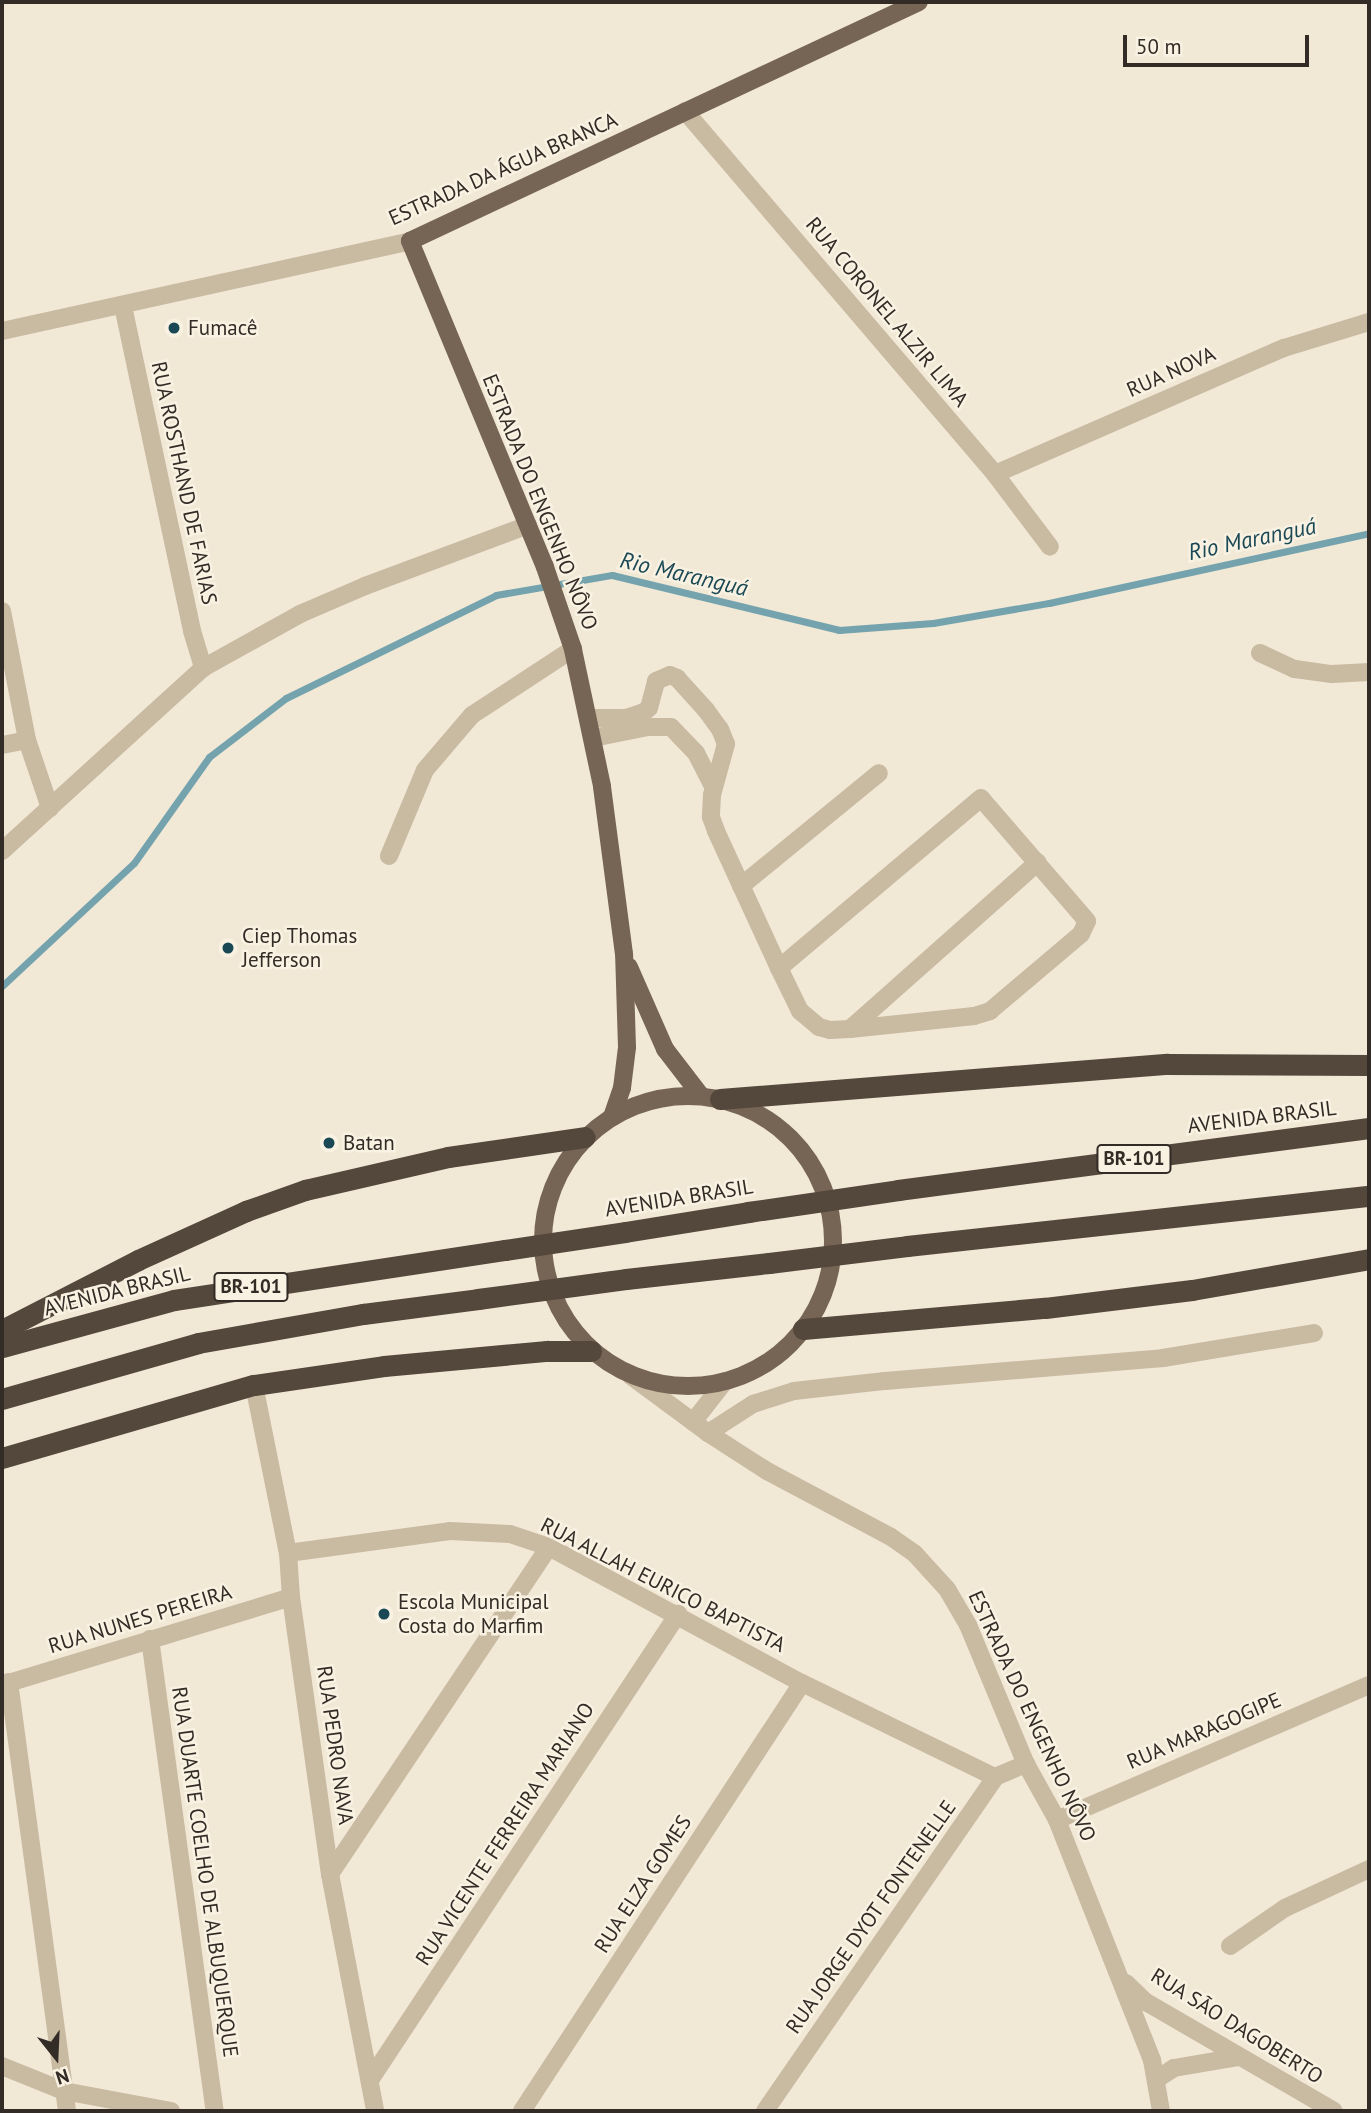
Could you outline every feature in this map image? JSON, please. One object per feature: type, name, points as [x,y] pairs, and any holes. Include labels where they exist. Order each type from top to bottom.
[{"type":"highway","points":[[711,1098],[1168,1064],[1369,1065]]},
{"type":"highway","name":"AVENIDA BRASIL","points":[[2,1348],[174,1300],[898,1190],[1369,1128]]},
{"type":"highway","points":[[2,1330],[138,1260],[246,1211],[305,1190],[448,1157],[585,1137]]},
{"type":"highway","name":"BR-101","points":[[2,1399],[198,1343],[363,1314],[907,1246],[1369,1196]]},
{"type":"highway","points":[[803,1329],[1045,1308],[1192,1290],[1369,1259]]},
{"type":"highway","points":[[2,1458],[254,1385],[384,1366],[547,1351],[591,1350]]},
{"type":"main road","name":"ESTRADA DA ÁGUA BRANCA","points":[[410,240],[919,2]]},
{"type":"main road","name":"ESTRADA DO ENGENHO NÔVO","points":[[410,240],[545,567],[573,649],[589,718],[624,954],[627,1047],[622,1088],[612,1117]]},
{"type":"main road","name":"ESTRADA DO ENGENHO NÔVO","points":[[624,954],[665,1049],[711,1098]]},
{"type":"main road","points":[[670,1097],[711,1098],[755,1112],[785,1132],[808,1159],[825,1191],[833,1227],[832,1263],[822,1298],[803,1329],[769,1362],[725,1381],[678,1386],[631,1376],[591,1350],[560,1314],[544,1269],[543,1221],[557,1176],[585,1137],[612,1117],[650,1101],[670,1097]]},
{"type":"street","name":"RUA CORONEL ALZIR LIMA","points":[[685,111],[995,474],[1050,547]]},
{"type":"street","name":"ESTRADA DA ÁGUA BRANCA","points":[[2,331],[410,240]]},
{"type":"street","name":"RUA ROSTHAND DE FARIAS","points":[[123,306],[192,631],[203,668]]},
{"type":"street","name":"RUA NOVA","points":[[995,474],[1283,348],[1369,322]]},
{"type":"street","points":[[2,851],[203,668],[311,609],[528,525]]},
{"type":"street","points":[[2,611],[26,740],[50,808]]},
{"type":"street","points":[[389,856],[425,770],[472,715],[573,649]]},
{"type":"street","points":[[1260,653],[1295,669],[1332,674],[1369,672]]},
{"type":"street","points":[[589,718],[626,718],[644,712],[649,708],[656,681],[670,675],[677,678],[706,710],[726,744],[713,786],[711,817],[779,968],[804,1017],[830,1030],[974,1017],[990,1011],[1081,934],[1087,921],[981,798],[779,968]]},
{"type":"street","points":[[593,738],[648,727],[671,727],[696,753],[713,786]]},
{"type":"street","points":[[2,745],[26,740]]},
{"type":"street","points":[[741,886],[879,773]]},
{"type":"street","points":[[850,1030],[1038,862]]},
{"type":"street","points":[[709,1433],[753,1404],[794,1391],[1163,1358],[1314,1333]]},
{"type":"street","name":"ESTRADA DO ENGENHO NÔVO","points":[[631,1376],[693,1422],[767,1471],[891,1537],[915,1554],[947,1588],[968,1625],[1026,1763],[1058,1820],[1157,2079],[1161,2111]]},
{"type":"street","points":[[693,1422],[725,1381]]},
{"type":"street","name":"RUA PEDRO NAVA","points":[[254,1385],[288,1553],[291,1597],[330,1874],[375,2111]]},
{"type":"street","name":"RUA ALLAH EURICO BAPTISTA","points":[[288,1553],[450,1531],[480,1530],[510,1534],[549,1548],[678,1614],[802,1683],[995,1777]]},
{"type":"street","points":[[330,1874],[549,1548]]},
{"type":"street","name":"RUA NUNES PEREIRA","points":[[5,1683],[291,1597]]},
{"type":"street","name":"RUA VICENTE FERREIRA MARIANO","points":[[370,2080],[678,1614]]},
{"type":"street","name":"RUA DUARTE COELHO DE ALBUQUERQUE","points":[[150,1639],[215,2111]]},
{"type":"street","points":[[5,1683],[67,2111]]},
{"type":"street","name":"RUA ELZA GOMES","points":[[522,2111],[802,1683]]},
{"type":"street","name":"RUA MARAGOGIPE","points":[[1058,1820],[1369,1685]]},
{"type":"street","points":[[995,1777],[1026,1763]]},
{"type":"street","name":"RUA JORGE DYOT FONTENELLE","points":[[765,2111],[995,1777]]},
{"type":"street","points":[[1230,1946],[1285,1908],[1369,1870]]},
{"type":"street","name":"RUA SÃO DAGOBERTO","points":[[1119,1975],[1146,2002],[1334,2111]]},
{"type":"street","points":[[1157,2079],[1174,2068],[1238,2057]]},
{"type":"street","points":[[2,2066],[64,2091],[171,2111]]},
{"type":"waterway","name":"Rio Maranguá","points":[[2,986],[134,863],[209,757],[286,698],[496,595],[612,575],[839,630],[933,623],[1049,603],[1369,533]]},
{"type":"place","name":"Fumacê","points":[[174,328]]},
{"type":"place","name":"Ciep Thomas Jefferson","points":[[228,948]]},
{"type":"place","name":"Batan","points":[[329,1143]]},
{"type":"place","name":"Escola Municipal Costa do Marfim","points":[[384,1614]]}]
